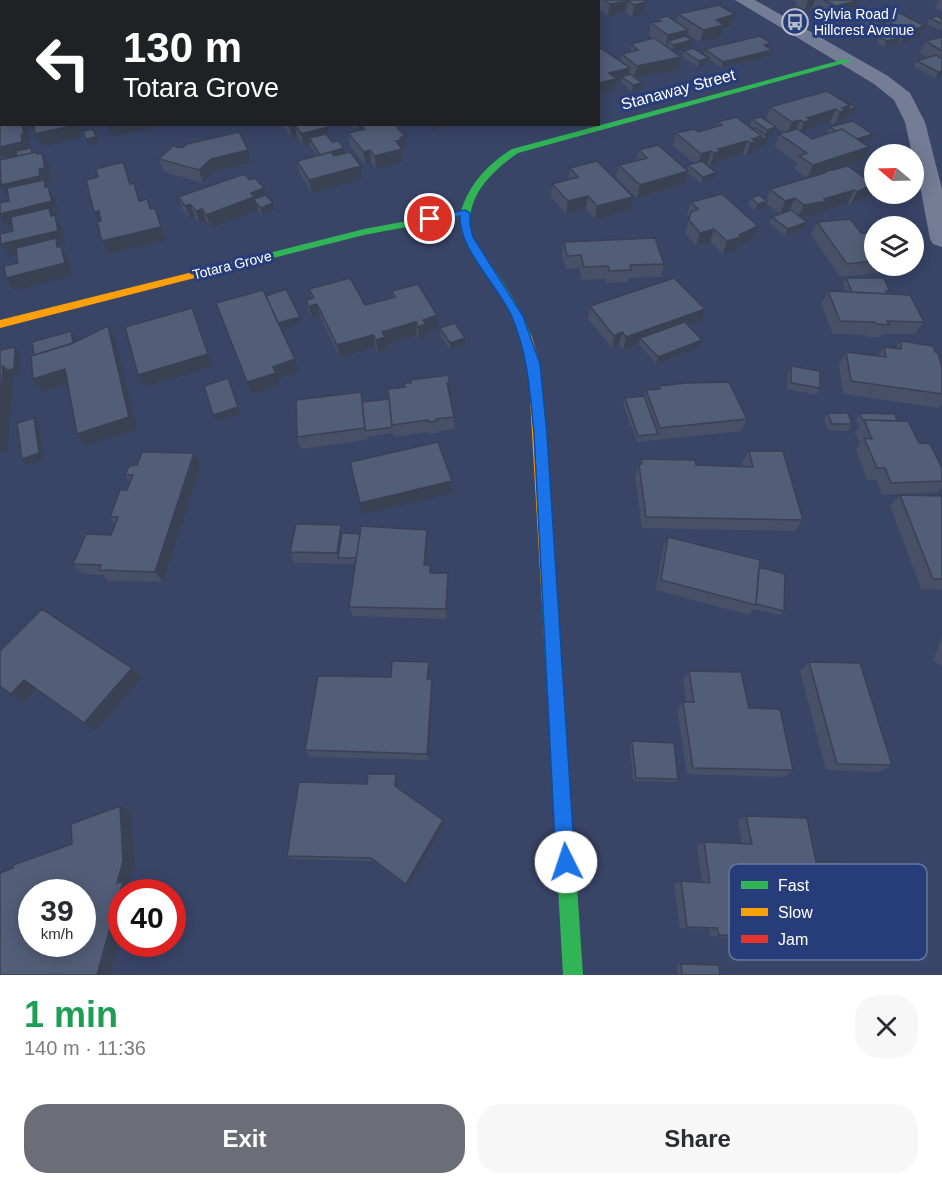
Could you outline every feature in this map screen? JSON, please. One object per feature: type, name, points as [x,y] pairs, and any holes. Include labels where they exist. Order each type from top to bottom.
[{"type":"street","points":[[742,0],[890,86],[908,104],[915,122],[942,239]]},
{"type":"street","name":"Stanaway Street","points":[[465,213],[470,199],[484,176],[503,158],[515,151],[848,61]]},
{"type":"street","points":[[465,213],[468,237],[505,292],[525,334],[536,382],[573,975]]},
{"type":"street","name":"Totara Grove","points":[[0,324],[364,232],[465,213]]},
{"type":"building","points":[[604,0],[643,0],[646,2],[634,5],[628,1],[610,4]]},
{"type":"building","points":[[824,0],[855,0],[857,1],[836,6]]},
{"type":"building","points":[[719,5],[735,14],[716,20],[724,25],[703,30],[678,14]]},
{"type":"building","points":[[888,7],[925,26],[906,31],[887,21],[880,23],[863,14]]},
{"type":"building","points":[[667,16],[688,30],[668,35],[651,23],[661,21],[657,19]]},
{"type":"building","points":[[937,16],[942,19],[942,24],[930,18]]},
{"type":"building","points":[[894,33],[901,37],[887,41],[879,37]]},
{"type":"building","points":[[685,36],[691,40],[674,45],[668,41]]},
{"type":"building","points":[[760,36],[771,43],[764,45],[772,50],[723,62],[705,49]]},
{"type":"building","points":[[942,37],[942,51],[926,41]]},
{"type":"building","points":[[654,38],[681,57],[637,66],[622,54],[638,50],[631,44]]},
{"type":"building","points":[[693,48],[709,58],[699,61],[684,51]]},
{"type":"building","points":[[600,49],[630,68],[609,73],[616,79],[600,83]]},
{"type":"building","points":[[936,55],[942,59],[942,71],[938,72],[917,61]]},
{"type":"building","points":[[630,74],[642,83],[633,85],[622,77]]},
{"type":"building","points":[[827,91],[850,105],[842,108],[846,110],[840,112],[836,109],[807,118],[811,120],[804,122],[800,120],[792,122],[770,107]]},
{"type":"building","points":[[840,99],[856,107],[848,110],[850,105]]},
{"type":"building","points":[[736,117],[762,136],[752,139],[756,142],[747,141],[718,149],[721,151],[714,153],[711,151],[701,154],[676,133],[694,129],[698,132],[722,125],[718,122]]},
{"type":"building","points":[[761,117],[776,127],[767,130],[752,119]]},
{"type":"building","points":[[853,121],[873,134],[857,139],[842,129],[836,131],[830,127]]},
{"type":"building","points":[[0,126],[22,126],[24,135],[21,135],[22,142],[0,147]]},
{"type":"building","points":[[34,126],[71,126],[35,134]]},
{"type":"building","points":[[296,126],[328,127],[301,134]]},
{"type":"building","points":[[362,126],[396,126],[405,136],[400,138],[402,140],[396,141],[402,149],[375,156],[370,150],[364,152],[348,133],[365,129]]},
{"type":"building","points":[[755,128],[768,137],[761,139],[762,136],[752,129]]},
{"type":"building","points":[[93,129],[96,137],[86,139],[83,131]]},
{"type":"building","points":[[797,129],[812,139],[842,129],[864,144],[864,149],[813,165],[799,156],[807,153],[779,134]]},
{"type":"building","points":[[239,132],[248,150],[211,159],[199,170],[159,159],[173,146],[182,148],[187,144]]},
{"type":"building","points":[[326,134],[332,142],[339,141],[344,148],[320,155],[309,138]]},
{"type":"building","points":[[658,145],[688,171],[640,185],[619,165],[647,158],[639,150]]},
{"type":"building","points":[[31,148],[32,153],[17,156],[16,151]]},
{"type":"building","points":[[36,152],[37,154],[42,153],[45,168],[39,169],[40,176],[1,185],[0,160]]},
{"type":"building","points":[[331,152],[334,156],[350,152],[361,166],[309,180],[297,161]]},
{"type":"building","points":[[597,161],[633,197],[597,206],[588,196],[568,201],[552,184],[578,177],[570,168]]},
{"type":"building","points":[[702,161],[716,173],[703,177],[688,165]]},
{"type":"building","points":[[123,162],[130,184],[134,183],[139,201],[147,199],[150,209],[155,208],[161,227],[102,241],[97,222],[101,221],[99,211],[94,212],[86,180],[98,177],[96,169]]},
{"type":"building","points":[[848,166],[864,178],[864,188],[824,199],[827,201],[804,205],[795,198],[785,201],[770,189],[825,173]]},
{"type":"building","points":[[244,174],[250,180],[255,178],[264,188],[251,193],[254,197],[206,215],[202,209],[196,211],[190,204],[185,206],[178,197]]},
{"type":"building","points":[[44,180],[52,201],[0,214],[0,203],[9,201],[7,188]]},
{"type":"building","points":[[722,194],[758,226],[739,235],[741,237],[727,241],[714,229],[700,233],[689,220],[691,212],[698,209],[691,202]]},
{"type":"building","points":[[266,195],[273,203],[261,208],[254,199]]},
{"type":"building","points":[[759,195],[767,201],[758,204],[751,198]]},
{"type":"building","points":[[49,208],[51,216],[55,215],[58,231],[1,244],[0,234],[13,231],[11,217]]},
{"type":"building","points":[[791,210],[807,222],[788,229],[772,217]]},
{"type":"building","points":[[850,219],[861,233],[864,233],[864,262],[847,264],[817,222]]},
{"type":"building","points":[[56,238],[57,247],[61,246],[65,263],[6,278],[4,266],[18,263],[16,248]]},
{"type":"building","points":[[655,238],[664,264],[630,265],[631,270],[609,271],[608,266],[584,267],[581,255],[567,256],[564,242]]},
{"type":"building","points":[[350,278],[365,305],[395,297],[392,291],[418,284],[437,315],[423,320],[426,324],[418,327],[416,322],[382,332],[385,337],[376,340],[373,335],[337,345],[317,304],[309,306],[306,300],[314,298],[309,289]]},
{"type":"building","points":[[674,278],[705,309],[626,337],[622,332],[614,336],[590,306]]},
{"type":"building","points":[[846,278],[884,278],[890,292],[886,291],[887,294],[852,292]]},
{"type":"building","points":[[286,289],[300,317],[278,323],[266,296]]},
{"type":"building","points":[[263,290],[295,359],[273,367],[276,373],[247,382],[216,303]]},
{"type":"building","points":[[828,291],[910,295],[924,322],[887,321],[889,325],[875,322],[840,321]]},
{"type":"building","points":[[192,308],[208,354],[138,375],[125,327]]},
{"type":"building","points":[[685,322],[702,340],[658,357],[640,338]]},
{"type":"building","points":[[455,323],[465,338],[450,343],[440,328]]},
{"type":"building","points":[[108,326],[129,417],[77,434],[65,369],[33,379],[31,356],[71,344]]},
{"type":"building","points":[[71,331],[73,343],[34,355],[32,342]]},
{"type":"building","points":[[901,341],[933,346],[935,352],[938,353],[942,368],[942,394],[851,381],[846,352],[886,357],[884,347],[901,349]]},
{"type":"building","points":[[15,347],[14,369],[7,370],[3,366],[0,367],[0,350]]},
{"type":"building","points":[[3,366],[0,408],[0,367]]},
{"type":"building","points":[[791,366],[820,371],[820,388],[791,383]]},
{"type":"building","points":[[448,375],[450,383],[447,383],[454,417],[392,425],[388,389],[405,387],[404,383],[411,383],[411,380]]},
{"type":"building","points":[[228,378],[238,407],[213,415],[204,386]]},
{"type":"building","points":[[729,382],[747,419],[660,428],[646,390],[685,383]]},
{"type":"building","points":[[361,392],[365,428],[297,437],[296,400]]},
{"type":"building","points":[[644,396],[658,434],[638,436],[625,398]]},
{"type":"building","points":[[389,399],[392,427],[365,431],[362,402]]},
{"type":"building","points":[[828,413],[848,413],[852,424],[832,424]]},
{"type":"building","points":[[860,413],[895,414],[897,421],[863,421]]},
{"type":"building","points":[[34,418],[39,453],[22,459],[17,423]]},
{"type":"building","points":[[864,420],[908,421],[919,443],[930,444],[942,468],[942,481],[891,483],[885,468],[877,468],[864,438],[872,439]]},
{"type":"building","points":[[438,442],[452,481],[360,503],[350,462]]},
{"type":"building","points":[[749,451],[783,451],[803,520],[646,517],[639,464],[642,464],[641,459],[695,460],[696,465],[753,467]]},
{"type":"building","points":[[142,452],[194,453],[155,572],[99,570],[101,565],[73,564],[86,534],[111,535],[118,517],[110,517],[120,490],[127,490],[133,475],[125,475],[129,466],[137,465]]},
{"type":"building","points":[[900,495],[942,496],[942,579],[933,579]]},
{"type":"building","points":[[296,524],[341,525],[337,553],[290,552]]},
{"type":"building","points":[[361,526],[427,530],[424,565],[430,565],[430,573],[448,573],[446,609],[349,607]]},
{"type":"building","points":[[342,533],[360,534],[356,558],[338,558]]},
{"type":"building","points":[[668,537],[760,560],[756,605],[661,580]]},
{"type":"building","points":[[759,567],[785,574],[784,611],[756,604]]},
{"type":"building","points":[[42,609],[132,668],[84,723],[24,680],[11,694],[0,686],[0,651]]},
{"type":"building","points":[[392,661],[429,662],[427,679],[432,679],[427,754],[305,750],[318,676],[391,677]]},
{"type":"building","points":[[809,662],[860,663],[892,765],[837,764]]},
{"type":"building","points":[[689,671],[741,672],[749,708],[780,709],[793,770],[693,768],[683,702],[694,702]]},
{"type":"building","points":[[632,741],[674,743],[678,779],[636,778]]},
{"type":"building","points":[[368,774],[396,774],[395,786],[443,820],[406,884],[371,858],[287,856],[299,782],[367,784]]},
{"type":"building","points":[[120,806],[123,861],[118,879],[108,879],[108,935],[97,975],[0,975],[0,873],[13,868],[13,865],[72,844],[71,824]]},
{"type":"building","points":[[746,816],[807,818],[816,862],[842,862],[842,864],[729,864],[729,935],[719,935],[717,928],[687,927],[681,881],[710,883],[704,842],[752,844]]},
{"type":"building","points":[[681,964],[719,965],[720,975],[682,975]]},
{"type":"traffic: fast","points":[[526,337],[508,300],[468,238],[465,225],[470,199],[476,187],[494,166],[515,151],[848,61]]},
{"type":"traffic: fast","points":[[269,256],[364,232],[465,213]]},
{"type":"traffic: fast","points":[[550,605],[573,975]]},
{"type":"traffic: slow","points":[[0,324],[269,256]]},
{"type":"traffic: slow","points":[[526,337],[534,364],[550,605]]},
{"type":"place","name":"Sylvia Road / Hillcrest Avenue","points":[[795,22]]},
{"type":"route","points":[[430,219],[465,213],[468,237],[505,292],[525,334],[534,364],[566,862]]}]
